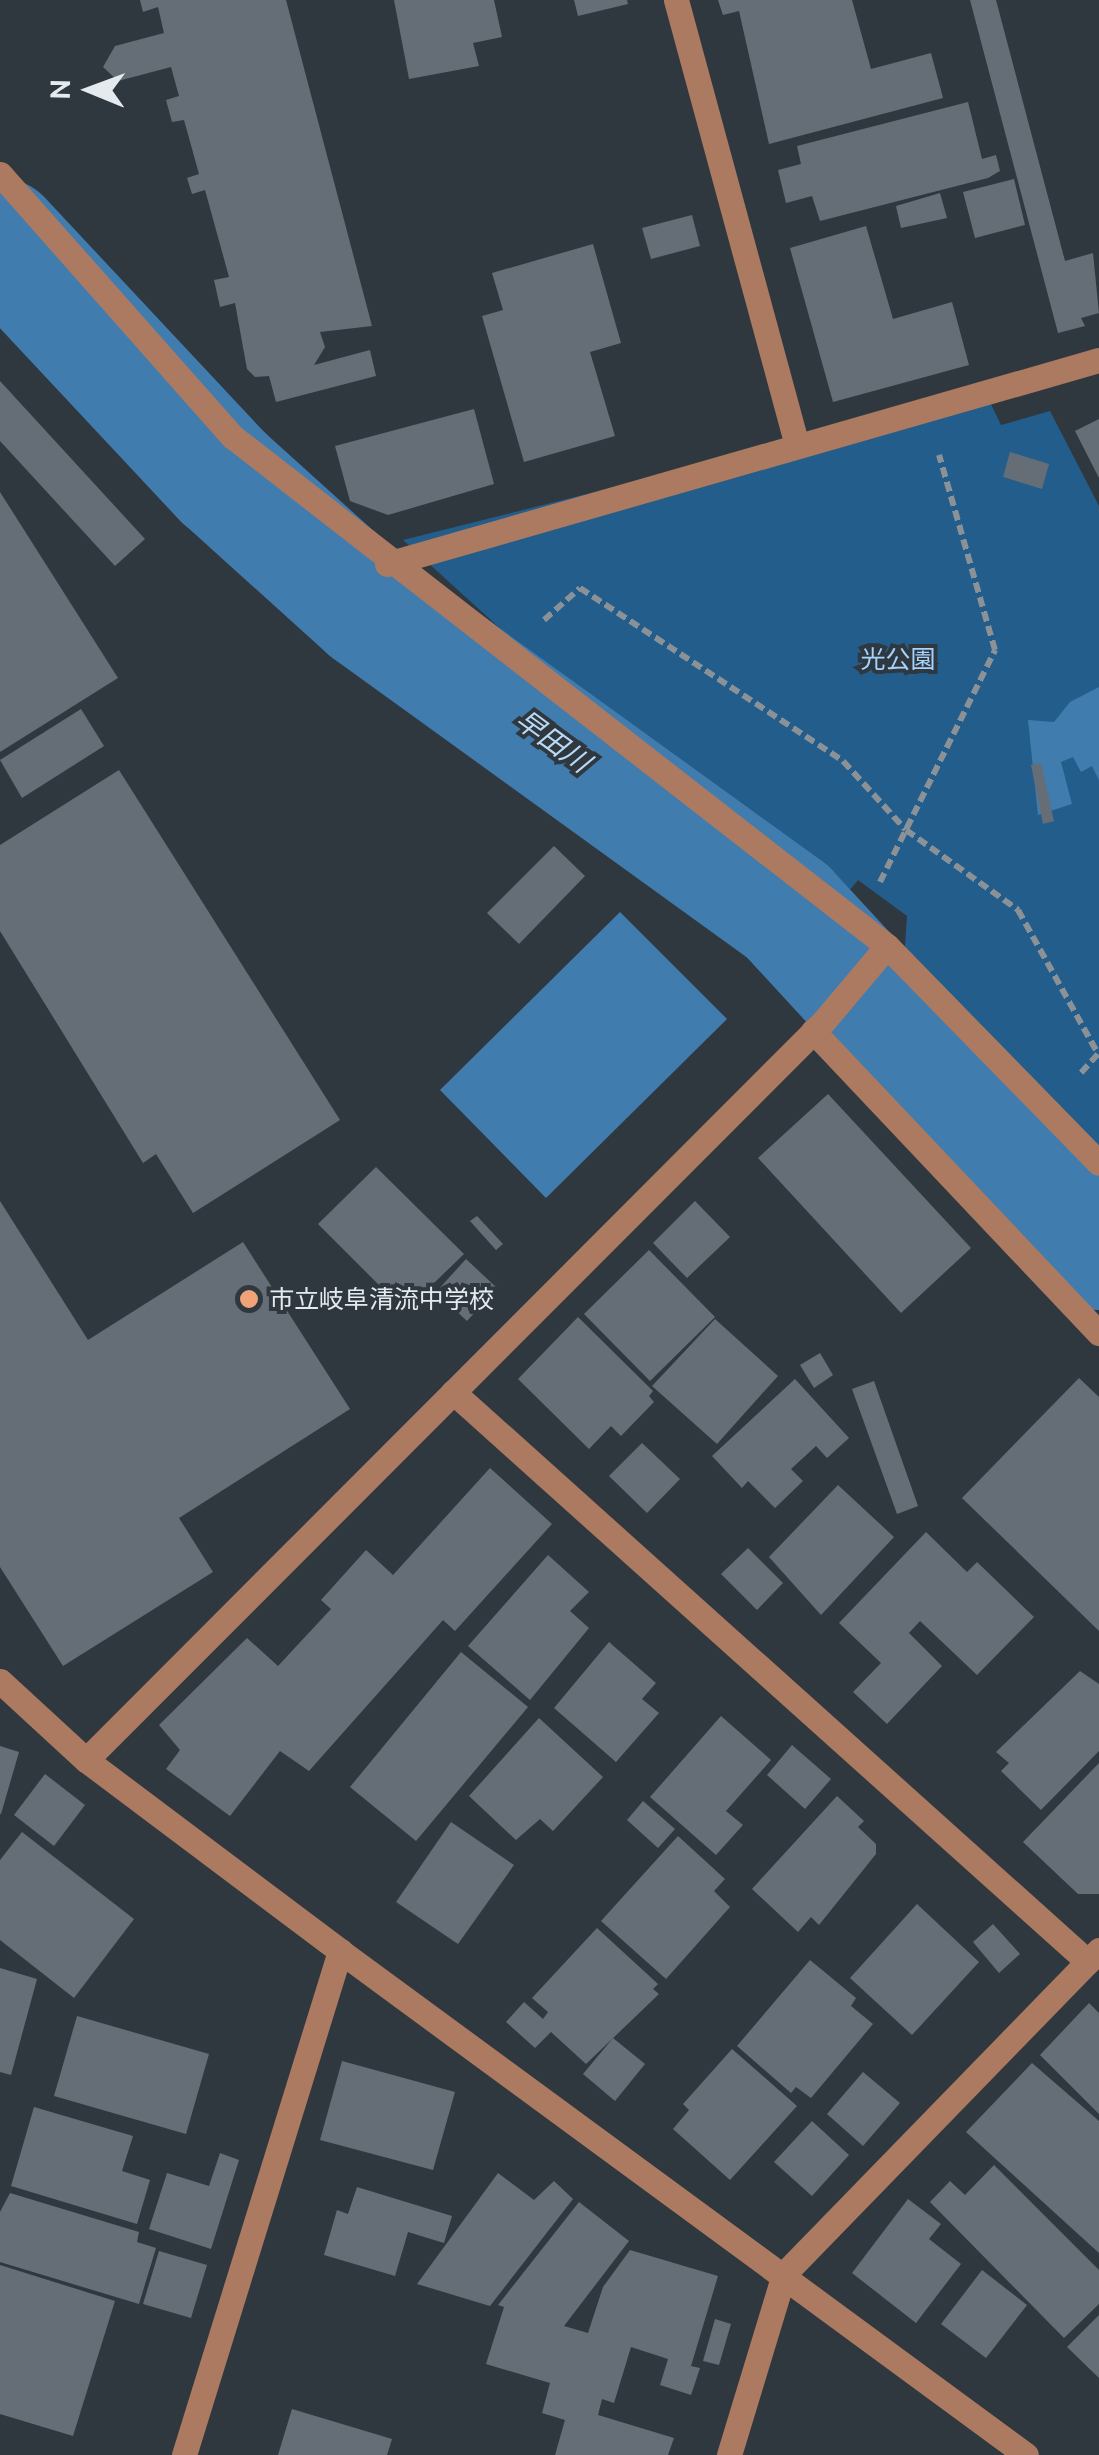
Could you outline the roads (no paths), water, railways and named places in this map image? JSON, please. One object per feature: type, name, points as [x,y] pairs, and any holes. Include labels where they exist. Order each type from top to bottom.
[{"type":"street","points":[[676,0],[796,444]]},
{"type":"street","points":[[0,174],[232,437],[388,564],[859,924],[880,955],[1099,1164]]},
{"type":"street","points":[[388,564],[1099,360]]},
{"type":"street","points":[[86,1760],[818,1026],[880,955]]},
{"type":"street","points":[[818,1026],[1099,1334]]},
{"type":"street","points":[[453,1392],[1093,1956],[784,2274],[730,2455]]},
{"type":"street","points":[[0,1681],[86,1760],[340,1952],[1026,2455]]},
{"type":"street","points":[[184,2455],[340,1952]]},
{"type":"waterway","name":"早田川","points":[[0,239],[224,478],[369,609],[787,911],[1099,1249]]},
{"type":"place","name":"市立岐阜清流中学校","points":[[249,1299]]},
{"type":"park label","name":"光公園","points":[[898,659]]}]
